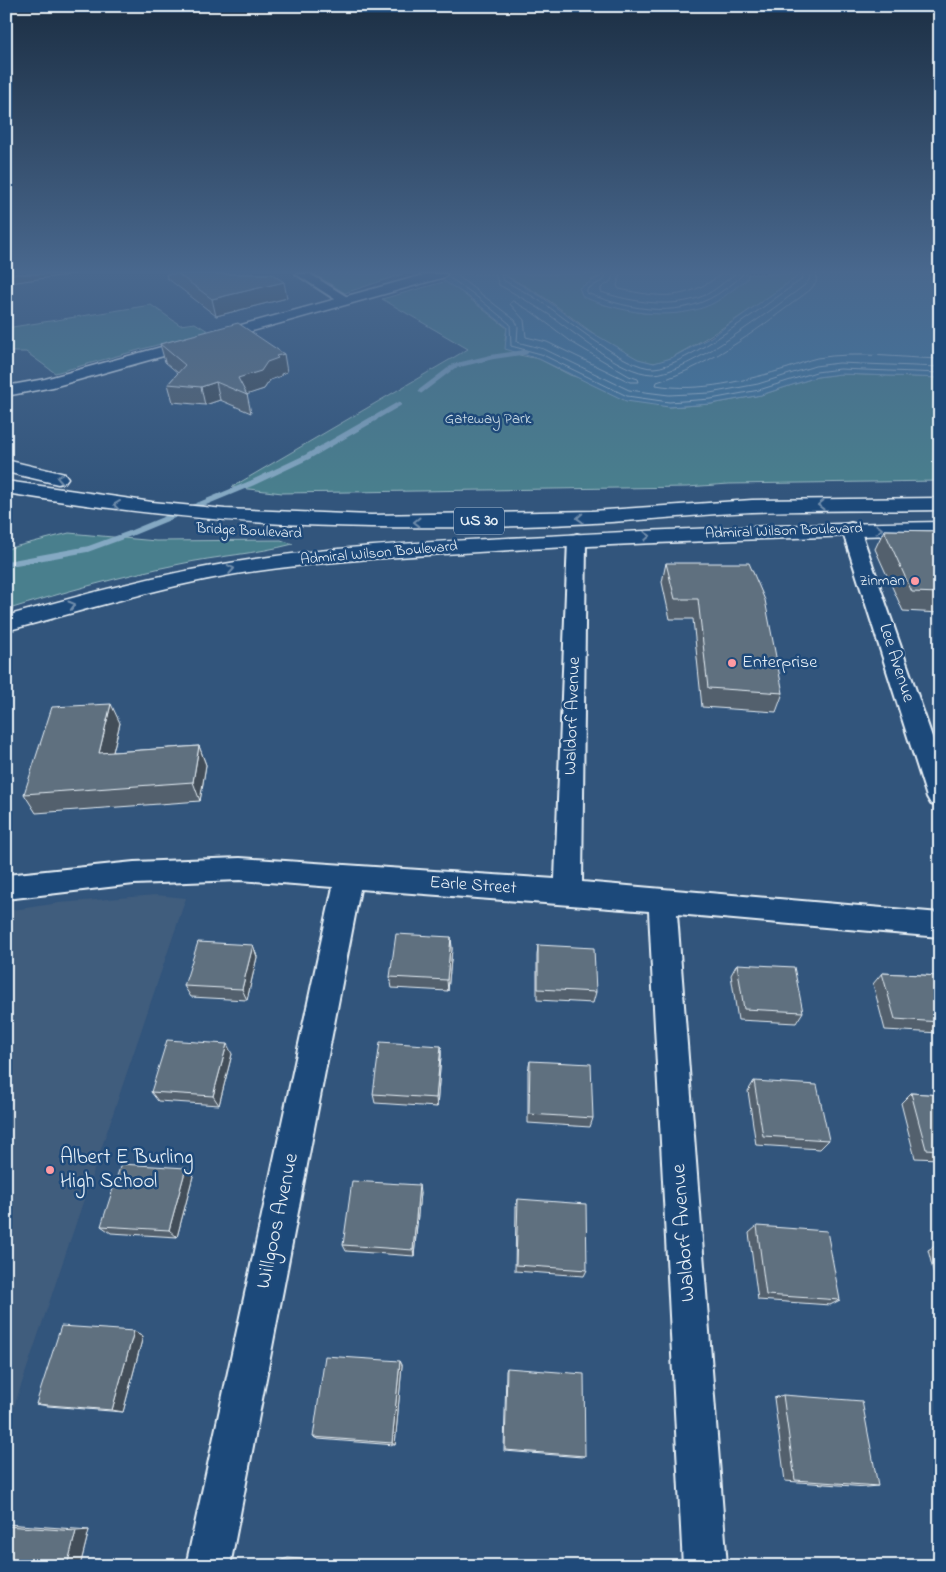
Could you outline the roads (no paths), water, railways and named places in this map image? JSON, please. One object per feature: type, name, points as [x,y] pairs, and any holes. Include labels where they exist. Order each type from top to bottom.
[{"type":"main road","points":[[6,391],[47,384],[177,347]]},
{"type":"main road","points":[[6,402],[47,384]]},
{"type":"main road","points":[[6,466],[65,479],[177,494],[242,499],[347,504],[593,502],[751,506]]},
{"type":"main road","name":"Admiral Wilson Boulevard","points":[[6,486],[96,502],[170,518],[206,514],[289,520],[430,522],[596,517],[751,506],[940,504]]},
{"type":"main road","name":"Bridge Boulevard","points":[[6,502],[137,523],[170,518],[314,535],[403,536],[493,545]]},
{"type":"main road","name":"Admiral Wilson Boulevard","points":[[13,623],[120,592],[234,568],[324,557],[726,532],[940,528]]},
{"type":"street","name":"Lee Avenue","points":[[851,529],[940,798]]},
{"type":"street","name":"Waldorf Avenue","points":[[568,892],[577,540]]},
{"type":"street","name":"Earle Street","points":[[6,887],[134,873],[240,869],[568,892],[940,925]]},
{"type":"street","name":"Willgoos Avenue","points":[[208,1566],[349,877]]},
{"type":"street","name":"Waldorf Avenue","points":[[662,900],[705,1566]]},
{"type":"water","points":[[505,347],[618,347],[638,359],[654,363],[671,358],[691,347],[940,347],[940,378],[841,374],[817,377],[761,395],[711,404],[669,407],[626,401],[539,359],[505,349]]},
{"type":"waterway","points":[[421,391],[454,366],[492,357],[526,352]]},
{"type":"waterway","points":[[373,419],[399,404]]},
{"type":"waterway","points":[[6,564],[88,549],[129,534],[252,483],[307,457],[375,418]]},
{"type":"place","name":"Zinman","points":[[915,581]]},
{"type":"place","name":"Enterprise","points":[[732,663]]},
{"type":"place","name":"Albert E Burling High School","points":[[50,1170]]},
{"type":"park label","name":"Gateway Park","points":[[488,419]]}]
